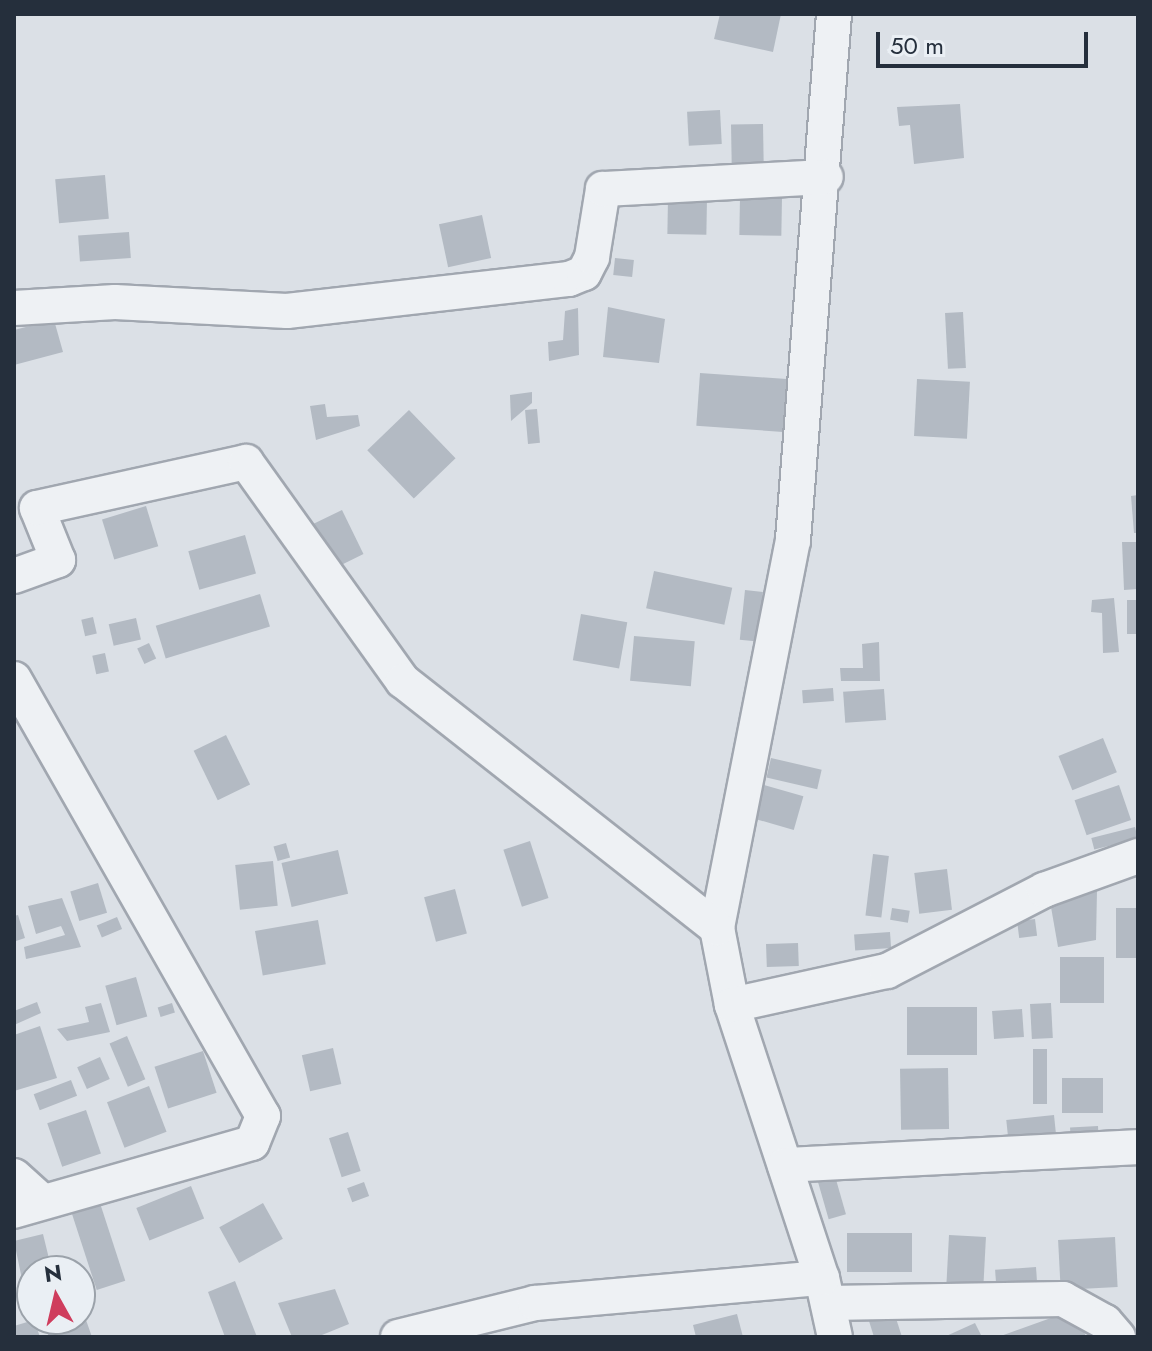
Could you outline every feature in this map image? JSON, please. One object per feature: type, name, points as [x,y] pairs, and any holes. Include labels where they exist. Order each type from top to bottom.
[{"type":"street","points":[[834,14],[826,177],[793,540],[717,928],[732,1005],[825,1291],[835,1337]]},
{"type":"street","points":[[14,308],[115,302],[287,311],[569,279],[584,273],[592,257],[603,189],[826,177]]},
{"type":"street","points":[[14,576],[58,560],[37,508],[246,462],[403,681],[717,928]]},
{"type":"street","points":[[14,679],[263,1116],[252,1143],[28,1206],[14,1176]]},
{"type":"street","points":[[732,1005],[887,971],[1044,890],[1138,856]]},
{"type":"street","points":[[785,1165],[1138,1147]]},
{"type":"street","points":[[398,1337],[535,1303],[825,1291],[1063,1299],[1105,1322],[1118,1337]]},
{"type":"building","points":[[720,14],[781,14],[773,52],[714,39]]},
{"type":"building","points":[[960,104],[964,158],[914,164],[910,125],[899,126],[897,107]]},
{"type":"building","points":[[720,110],[722,144],[689,146],[687,112]]},
{"type":"building","points":[[763,124],[764,170],[732,171],[731,125]]},
{"type":"building","points":[[105,175],[109,219],[59,223],[55,179]]},
{"type":"building","points":[[740,197],[782,198],[781,236],[739,235]]},
{"type":"building","points":[[668,198],[707,199],[706,235],[667,234]]},
{"type":"building","points":[[482,215],[491,258],[448,267],[439,224]]},
{"type":"building","points":[[129,232],[131,258],[80,261],[78,236]]},
{"type":"building","points":[[615,258],[634,260],[632,277],[613,275]]},
{"type":"building","points":[[608,307],[665,319],[659,363],[603,357]]},
{"type":"building","points":[[578,308],[579,355],[549,361],[548,342],[563,340],[565,311]]},
{"type":"building","points":[[963,312],[966,368],[948,369],[945,313]]},
{"type":"building","points":[[54,320],[63,352],[14,365],[14,330]]},
{"type":"building","points":[[700,373],[787,379],[783,432],[696,426]]},
{"type":"building","points":[[917,379],[970,382],[967,439],[914,436]]},
{"type":"building","points":[[532,392],[532,403],[511,421],[510,395]]},
{"type":"building","points":[[325,404],[327,417],[358,415],[360,426],[316,440],[310,406]]},
{"type":"building","points":[[537,409],[540,443],[528,444],[525,410]]},
{"type":"building","points":[[409,410],[456,458],[414,498],[367,450]]},
{"type":"building","points":[[1138,495],[1138,533],[1134,533],[1131,496]]},
{"type":"building","points":[[146,506],[158,546],[114,560],[102,519]]},
{"type":"building","points":[[342,510],[363,554],[332,569],[311,525]]},
{"type":"building","points":[[245,535],[256,573],[199,590],[188,551]]},
{"type":"building","points":[[1122,542],[1138,542],[1138,589],[1124,590]]},
{"type":"building","points":[[654,571],[732,588],[724,625],[646,608]]},
{"type":"building","points":[[745,590],[763,592],[758,642],[740,640]]},
{"type":"building","points":[[260,594],[270,627],[166,658],[156,626]]},
{"type":"building","points":[[1114,598],[1119,652],[1103,653],[1102,613],[1091,612],[1092,600]]},
{"type":"building","points":[[1127,600],[1138,600],[1138,634],[1127,634]]},
{"type":"building","points":[[581,614],[627,622],[619,668],[573,660]]},
{"type":"building","points":[[93,617],[97,634],[85,636],[81,620]]},
{"type":"building","points":[[136,618],[141,639],[114,646],[109,624]]},
{"type":"building","points":[[634,636],[695,641],[691,686],[630,681]]},
{"type":"building","points":[[879,642],[880,681],[841,681],[840,668],[863,668],[862,644]]},
{"type":"building","points":[[149,643],[156,658],[144,664],[137,648]]},
{"type":"building","points":[[105,653],[109,672],[96,674],[92,656]]},
{"type":"building","points":[[833,688],[834,701],[803,703],[802,690]]},
{"type":"building","points":[[884,689],[886,720],[845,723],[843,692]]},
{"type":"building","points":[[226,735],[250,784],[218,800],[194,751]]},
{"type":"building","points":[[1103,738],[1117,772],[1072,790],[1058,756]]},
{"type":"building","points":[[771,758],[822,770],[817,789],[767,777]]},
{"type":"building","points":[[764,785],[803,796],[794,830],[754,819]]},
{"type":"building","points":[[1119,785],[1131,820],[1087,835],[1075,800]]},
{"type":"building","points":[[1135,827],[1138,839],[1094,850],[1091,838]]},
{"type":"building","points":[[530,841],[549,898],[522,907],[503,850]]},
{"type":"building","points":[[286,843],[290,857],[278,861],[274,847]]},
{"type":"building","points":[[338,850],[348,894],[292,907],[281,863]]},
{"type":"building","points":[[873,854],[889,856],[881,917],[865,916]]},
{"type":"building","points":[[273,861],[278,906],[240,910],[235,865]]},
{"type":"building","points":[[947,869],[952,910],[919,914],[914,873]]},
{"type":"building","points":[[98,883],[107,913],[79,921],[70,891]]},
{"type":"building","points":[[455,889],[467,933],[436,942],[424,897]]},
{"type":"building","points":[[1097,891],[1096,940],[1058,947],[1051,907]]},
{"type":"building","points":[[62,898],[81,947],[26,959],[24,947],[65,935],[61,926],[36,934],[28,906]]},
{"type":"building","points":[[892,908],[910,911],[908,923],[890,920]]},
{"type":"building","points":[[1116,908],[1138,908],[1138,958],[1116,958]]},
{"type":"building","points":[[18,915],[25,938],[16,941],[14,916]]},
{"type":"building","points":[[117,917],[122,929],[102,938],[97,926]]},
{"type":"building","points":[[1035,919],[1037,936],[1019,938],[1017,921]]},
{"type":"building","points":[[318,920],[326,964],[263,975],[255,931]]},
{"type":"building","points":[[890,932],[891,948],[855,950],[854,935]]},
{"type":"building","points":[[798,943],[799,966],[767,967],[766,944]]},
{"type":"building","points":[[1060,957],[1104,957],[1104,1003],[1060,1003]]},
{"type":"building","points":[[136,977],[147,1016],[117,1025],[105,986]]},
{"type":"building","points":[[37,1002],[41,1013],[14,1025],[14,1011]]},
{"type":"building","points":[[101,1003],[110,1032],[67,1041],[57,1029],[89,1022],[85,1007]]},
{"type":"building","points":[[172,1003],[175,1013],[161,1017],[158,1007]]},
{"type":"building","points":[[1051,1003],[1053,1038],[1032,1039],[1030,1004]]},
{"type":"building","points":[[907,1007],[977,1007],[977,1055],[907,1055]]},
{"type":"building","points":[[1022,1009],[1024,1037],[994,1039],[992,1011]]},
{"type":"building","points":[[40,1026],[57,1078],[14,1091],[14,1035]]},
{"type":"building","points":[[127,1036],[145,1079],[128,1087],[110,1043]]},
{"type":"building","points":[[333,1048],[341,1084],[310,1091],[302,1055]]},
{"type":"building","points":[[1033,1049],[1047,1049],[1047,1104],[1033,1104]]},
{"type":"building","points":[[203,1051],[217,1093],[168,1109],[154,1067]]},
{"type":"building","points":[[100,1057],[110,1079],[87,1089],[77,1067]]},
{"type":"building","points":[[948,1068],[949,1129],[901,1130],[900,1069]]},
{"type":"building","points":[[1062,1078],[1103,1078],[1103,1113],[1062,1113]]},
{"type":"building","points":[[71,1080],[77,1096],[40,1110],[34,1094]]},
{"type":"building","points":[[149,1086],[167,1132],[125,1148],[107,1102]]},
{"type":"building","points":[[86,1110],[101,1153],[62,1167],[47,1123]]},
{"type":"building","points":[[1054,1115],[1056,1134],[1008,1139],[1006,1120]]},
{"type":"building","points":[[1098,1126],[1099,1143],[1071,1144],[1070,1127]]},
{"type":"building","points":[[348,1132],[361,1171],[342,1177],[329,1138]]},
{"type":"building","points":[[833,1169],[846,1214],[829,1219],[816,1174]]},
{"type":"building","points":[[364,1182],[369,1196],[352,1202],[347,1188]]},
{"type":"building","points":[[191,1186],[204,1218],[149,1241],[136,1208]]},
{"type":"building","points":[[99,1200],[125,1281],[97,1290],[96,1255],[85,1255],[70,1209]]},
{"type":"building","points":[[263,1203],[283,1239],[239,1263],[219,1227]]},
{"type":"building","points":[[847,1233],[912,1233],[912,1272],[847,1272]]},
{"type":"building","points":[[43,1234],[48,1255],[17,1255],[14,1241]]},
{"type":"building","points":[[949,1235],[986,1237],[983,1285],[946,1283]]},
{"type":"building","points":[[1115,1237],[1118,1287],[1061,1290],[1058,1240]]},
{"type":"building","points":[[1036,1267],[1037,1283],[996,1286],[995,1270]]},
{"type":"building","points":[[235,1281],[257,1337],[225,1337],[208,1292]]},
{"type":"building","points":[[335,1289],[349,1324],[317,1337],[292,1337],[278,1303]]},
{"type":"building","points":[[1076,1309],[1086,1337],[998,1337]]},
{"type":"building","points":[[894,1312],[902,1337],[874,1337],[869,1321]]},
{"type":"building","points":[[737,1314],[743,1337],[696,1337],[693,1325]]},
{"type":"building","points":[[975,1323],[982,1337],[944,1337]]},
{"type":"building","points":[[14,1326],[16,1335],[40,1337],[14,1337]]},
{"type":"building","points":[[48,1335],[92,1337],[49,1337]]}]
